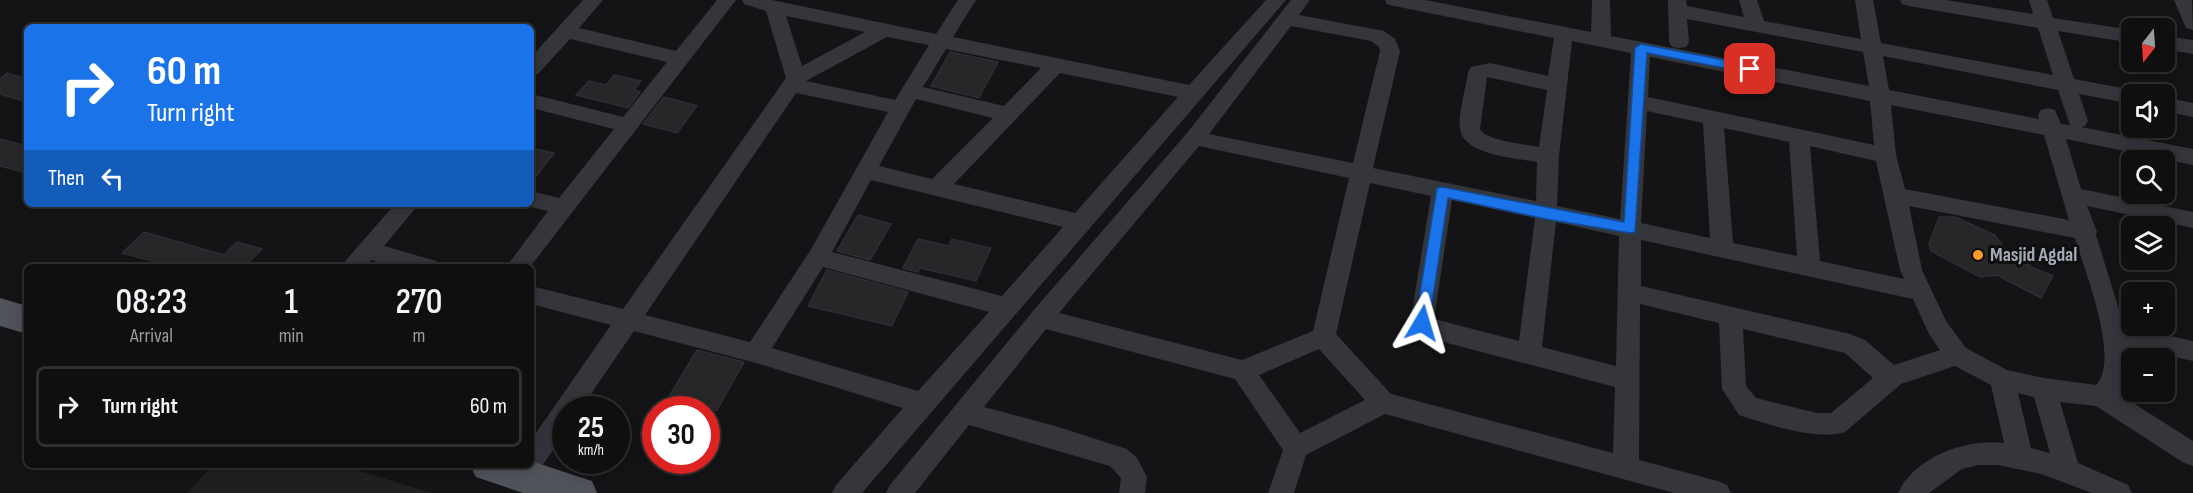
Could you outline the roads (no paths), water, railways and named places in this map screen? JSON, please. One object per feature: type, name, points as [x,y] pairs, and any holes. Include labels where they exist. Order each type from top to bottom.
[{"type":"main road","points":[[0,312],[24,319]]},
{"type":"main road","points":[[522,468],[578,493]]},
{"type":"street","points":[[534,66],[594,0]]},
{"type":"street","points":[[519,264],[727,0]]},
{"type":"street","points":[[751,0],[774,7],[832,17],[1193,93]]},
{"type":"street","points":[[832,17],[844,0]]},
{"type":"street","points":[[756,353],[818,257],[905,100],[967,0]]},
{"type":"street","points":[[845,493],[1193,93],[1282,10],[1301,0]]},
{"type":"street","points":[[1394,0],[1488,7]]},
{"type":"street","points":[[1462,0],[1641,48],[1879,88],[2051,122],[2193,157]]},
{"type":"street","points":[[1586,0],[1588,32]]},
{"type":"street","points":[[1529,354],[1546,214],[1548,156],[1556,85],[1588,32],[1601,0]]},
{"type":"street","points":[[1748,0],[1756,25]]},
{"type":"street","points":[[1863,0],[1879,88],[1885,155],[1896,195],[1911,270],[1936,327],[1957,355],[2001,379],[2044,389],[2101,396],[2193,455]]},
{"type":"street","points":[[1909,0],[2121,35]]},
{"type":"street","points":[[2038,0],[2078,121]]},
{"type":"street","points":[[2183,0],[2193,24]]},
{"type":"street","points":[[1679,42],[1678,6],[1756,25],[2121,95]]},
{"type":"street","points":[[774,7],[794,81]]},
{"type":"street","points":[[899,493],[1041,318],[1194,138],[1282,10]]},
{"type":"street","points":[[1282,10],[1377,36],[1388,45],[1390,51],[1323,337]]},
{"type":"street","points":[[575,396],[794,81],[886,29]]},
{"type":"street","points":[[565,31],[681,59]]},
{"type":"street","points":[[1588,32],[1679,42],[1879,88]]},
{"type":"street","points":[[2175,44],[2193,47]]},
{"type":"street","points":[[1626,469],[1630,228],[1641,48]]},
{"type":"street","points":[[936,189],[1057,64]]},
{"type":"street","points":[[1548,156],[1485,144],[1474,138],[1470,129],[1478,72],[1490,70],[1556,85]]},
{"type":"street","points":[[794,81],[1007,114]]},
{"type":"street","points":[[534,102],[629,126]]},
{"type":"street","points":[[1638,102],[1885,155]]},
{"type":"street","points":[[2175,106],[2193,110]]},
{"type":"street","points":[[1713,118],[1722,249]]},
{"type":"street","points":[[2051,122],[2078,121],[2193,142]]},
{"type":"street","points":[[2051,122],[2115,334],[2117,363],[2113,384],[2101,396]]},
{"type":"street","points":[[1799,137],[1809,268]]},
{"type":"street","points":[[1194,138],[1546,214],[1630,228],[1921,292]]},
{"type":"street","points":[[865,171],[1082,223]]},
{"type":"street","points":[[1442,192],[1422,323],[1436,330],[1628,380]]},
{"type":"street","points":[[1896,195],[2086,232]]},
{"type":"street","points":[[2073,195],[2193,220]]},
{"type":"street","points":[[534,200],[564,207]]},
{"type":"street","points":[[354,264],[405,207]]},
{"type":"street","points":[[367,250],[417,264]]},
{"type":"street","points":[[818,257],[1007,308]]},
{"type":"street","points":[[1628,292],[1850,344],[1864,352],[1882,371],[1893,376]]},
{"type":"street","points":[[534,296],[756,353],[922,403]]},
{"type":"street","points":[[1731,315],[1734,390],[1748,407],[1817,424],[1836,424],[1893,376],[1957,355]]},
{"type":"street","points":[[1041,318],[1243,371],[1323,337]]},
{"type":"street","points":[[2115,334],[2193,351]]},
{"type":"street","points":[[1323,337],[1383,403],[1718,493]]},
{"type":"street","points":[[1243,371],[1296,448]]},
{"type":"street","points":[[2001,379],[2020,458]]},
{"type":"street","points":[[2044,389],[2067,469]]},
{"type":"street","points":[[1281,493],[1296,448],[1383,403]]},
{"type":"street","points":[[964,414],[1055,437],[1118,458],[1128,466],[1134,477],[1132,493]]},
{"type":"street","points":[[534,447],[552,426]]},
{"type":"street","points":[[1911,493],[1935,471],[1960,458],[1988,454],[2020,458],[2067,469],[2120,493]]},
{"type":"place","name":"Masjid Agdal","points":[[1978,255]]}]
